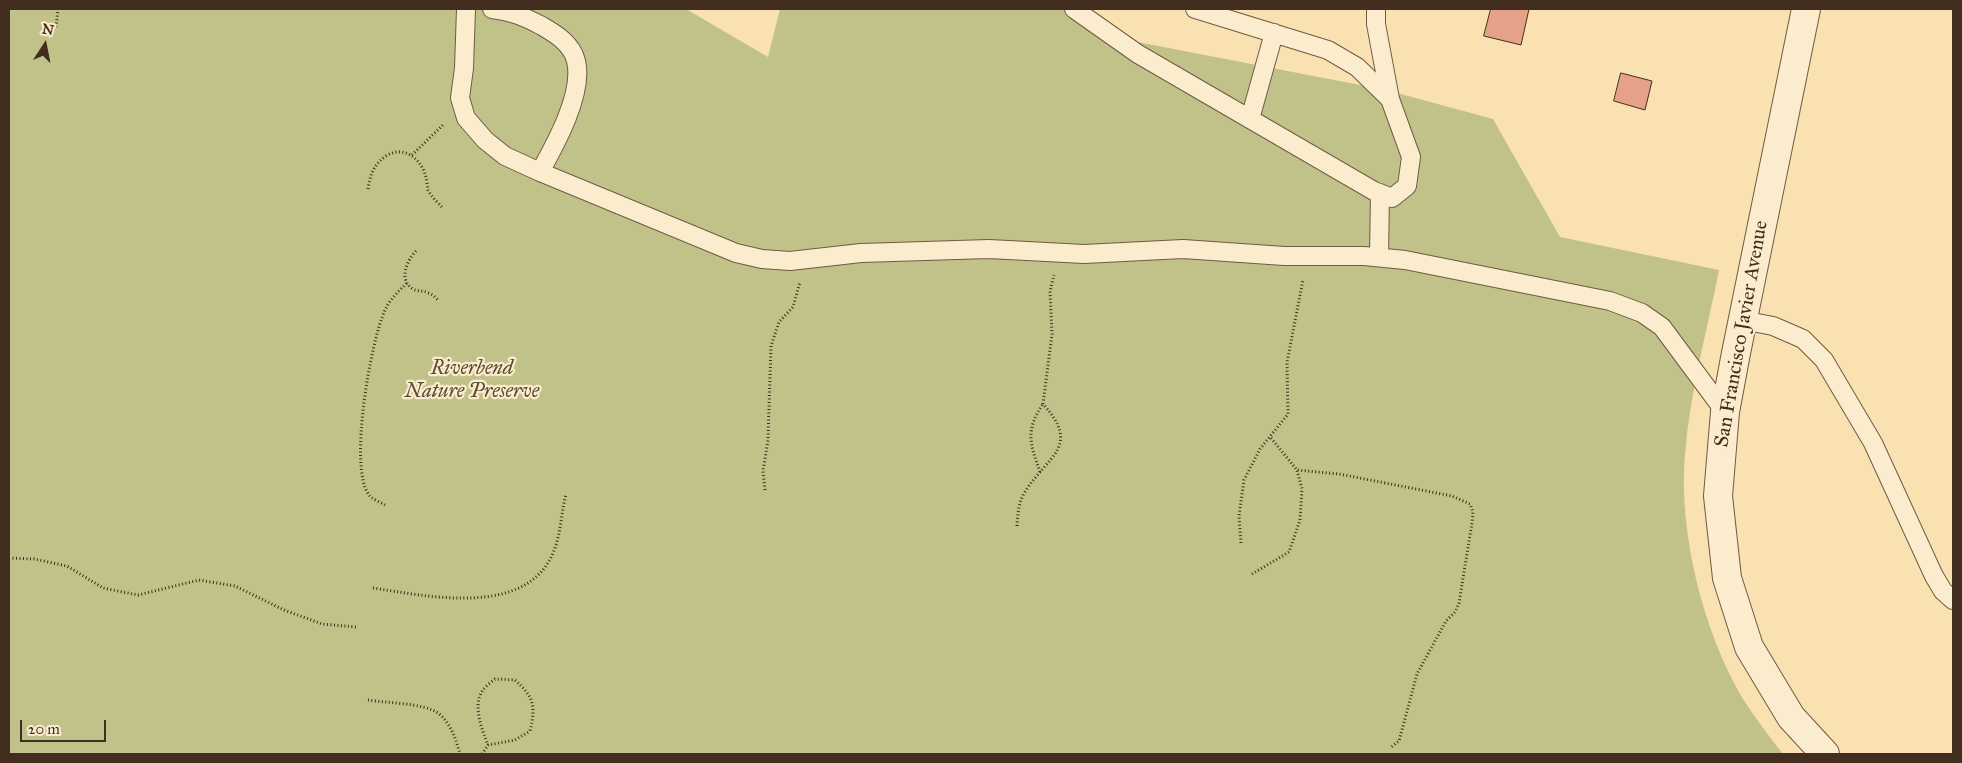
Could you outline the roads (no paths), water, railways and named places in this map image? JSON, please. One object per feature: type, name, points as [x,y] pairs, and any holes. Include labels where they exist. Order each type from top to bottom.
[{"type":"street","name":"San Francisco Javier Avenue","points":[[1806,9],[1725,412],[1718,496],[1727,578],[1749,647],[1791,717],[1825,754]]},
{"type":"lane","points":[[466,9],[464,68],[460,98],[466,118],[486,140],[505,156],[540,172],[736,253],[762,259],[804,260],[861,253],[980,249],[1111,254],[1183,250],[1379,258],[1476,273],[1626,306],[1662,327],[1725,412]]},
{"type":"lane","points":[[492,9],[520,15],[552,32],[564,42],[576,61],[575,86],[566,122],[540,172]]},
{"type":"lane","points":[[1074,9],[1138,54],[1380,193],[1392,198],[1407,186],[1411,157],[1390,99],[1376,24],[1376,9]]},
{"type":"lane","points":[[1195,9],[1328,50],[1357,66],[1390,99]]},
{"type":"lane","points":[[1250,118],[1274,33]]},
{"type":"lane","points":[[1379,258],[1380,193]]},
{"type":"lane","points":[[1742,320],[1773,326],[1803,339],[1824,360],[1873,443],[1934,576],[1943,591],[1953,600]]},
{"type":"park label","name":"Riverbend Nature Preserve","points":[[472,380]]}]
